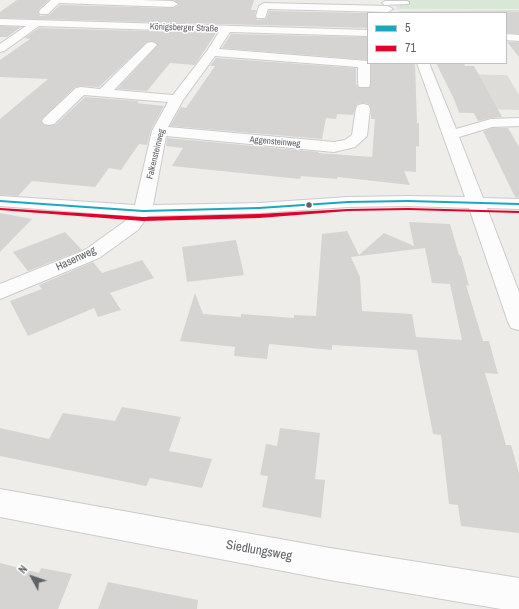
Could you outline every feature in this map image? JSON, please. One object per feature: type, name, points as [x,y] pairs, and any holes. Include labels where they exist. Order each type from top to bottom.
[{"type":"street","points":[[44,12],[58,0],[174,2]]},
{"type":"street","points":[[165,14],[174,2]]},
{"type":"street","points":[[261,16],[264,6],[278,3],[386,6]]},
{"type":"street","name":"Königsberger Straße","points":[[0,22],[367,33]]},
{"type":"street","points":[[0,49],[37,23]]},
{"type":"street","name":"Falkensteinweg","points":[[143,211],[159,131],[177,99],[212,52],[226,29]]},
{"type":"street","points":[[507,37],[519,38]]},
{"type":"street","points":[[103,93],[151,45]]},
{"type":"street","points":[[212,52],[364,64],[364,84]]},
{"type":"street","points":[[423,64],[476,202],[519,322]]},
{"type":"street","points":[[49,121],[81,91],[177,99]]},
{"type":"street","name":"Aggensteinweg","points":[[159,131],[334,147],[350,144],[359,136],[363,108]]},
{"type":"street","points":[[451,135],[491,124],[519,122]]},
{"type":"street","points":[[0,200],[143,211],[259,208],[348,202],[476,202],[519,204]]},
{"type":"street","name":"Hasenweg","points":[[0,292],[92,254],[131,226],[143,211]]},
{"type":"street","name":"Siedlungsweg","points":[[0,503],[67,517],[323,563],[519,595]]},
{"type":"lane","points":[[386,6],[407,3]]},
{"type":"shaded area","points":[[519,10],[519,31],[507,14],[507,12],[399,11]]},
{"type":"shaded area","points":[[445,74],[507,75],[519,95],[519,110],[489,109],[472,113],[459,113]]},
{"type":"green space","points":[[392,0],[519,0],[519,9],[398,9]]},
{"type":"building","points":[[17,0],[49,0],[39,9],[38,13],[40,16],[49,15],[60,5],[173,8],[179,5],[174,0],[254,0],[251,10],[256,10],[255,16],[257,20],[266,19],[269,11],[367,13],[367,28],[0,18],[0,12]]},
{"type":"building","points":[[507,12],[519,12],[519,34],[507,33]]},
{"type":"building","points":[[0,26],[21,27],[7,37],[0,37]]},
{"type":"building","points":[[39,28],[216,33],[195,65],[170,63],[147,91],[117,89],[158,45],[155,42],[147,42],[99,87],[75,87],[41,120],[44,125],[55,125],[85,97],[139,101],[137,103],[164,106],[151,130],[147,145],[139,144],[121,170],[109,168],[95,187],[32,181],[18,196],[0,195],[0,119],[48,79],[0,77],[0,60],[30,39],[24,38]]},
{"type":"building","points":[[231,34],[367,37],[367,60],[222,48]]},
{"type":"building","points":[[507,42],[519,42],[519,57]]},
{"type":"building","points":[[216,58],[356,68],[356,84],[359,88],[370,87],[371,64],[415,64],[419,147],[416,146],[416,172],[404,171],[410,185],[338,177],[337,179],[301,176],[300,179],[172,166],[183,148],[166,146],[167,138],[372,157],[375,119],[371,119],[371,108],[369,104],[363,103],[357,104],[353,115],[337,114],[336,119],[326,118],[322,139],[170,126],[181,107],[186,108],[215,66],[210,66]]},
{"type":"building","points":[[436,64],[464,64],[465,66],[474,66],[502,117],[478,121],[474,113],[459,112]]},
{"type":"building","points":[[492,128],[508,128],[519,147],[519,198],[515,197],[483,131]]},
{"type":"building","points":[[0,213],[32,219],[0,252]]},
{"type":"building","points":[[409,222],[450,224],[459,255],[461,256],[469,286],[466,285],[483,341],[489,341],[498,374],[485,373],[506,445],[511,445],[519,473],[519,533],[461,526],[458,505],[449,504],[441,435],[433,434],[417,350],[332,345],[332,350],[269,344],[267,359],[234,356],[235,347],[180,341],[195,293],[203,314],[241,317],[241,314],[294,318],[294,315],[316,316],[322,234],[347,231],[359,255],[384,233],[414,246]],"holes":[[[425,248],[432,283],[450,284],[462,340],[416,337],[412,314],[362,311],[360,277],[351,257]]]},
{"type":"building","points":[[65,232],[82,250],[28,271],[13,252]]},
{"type":"building","points":[[236,240],[244,275],[187,282],[182,247]]},
{"type":"building","points":[[142,260],[154,278],[110,293],[121,310],[98,317],[94,308],[28,336],[10,301],[42,289],[39,285],[93,262],[102,273]]},
{"type":"building","points":[[122,407],[181,417],[169,451],[212,459],[202,488],[150,478],[146,486],[0,456],[0,428],[49,439],[63,413],[115,421]]},
{"type":"building","points":[[280,428],[320,433],[315,479],[325,480],[321,518],[262,507],[268,476],[260,475],[266,444],[277,446]]},
{"type":"building","points":[[0,563],[39,573],[41,568],[72,574],[58,609],[0,609]]},
{"type":"building","points":[[108,582],[198,600],[197,609],[98,609]]},
{"type":"transit line","name":"5","points":[[0,201],[143,211],[259,208],[348,202],[408,201],[519,204]]},
{"type":"transit line","name":"71","points":[[0,209],[143,219],[259,216],[348,210],[408,209],[519,212]]}]
